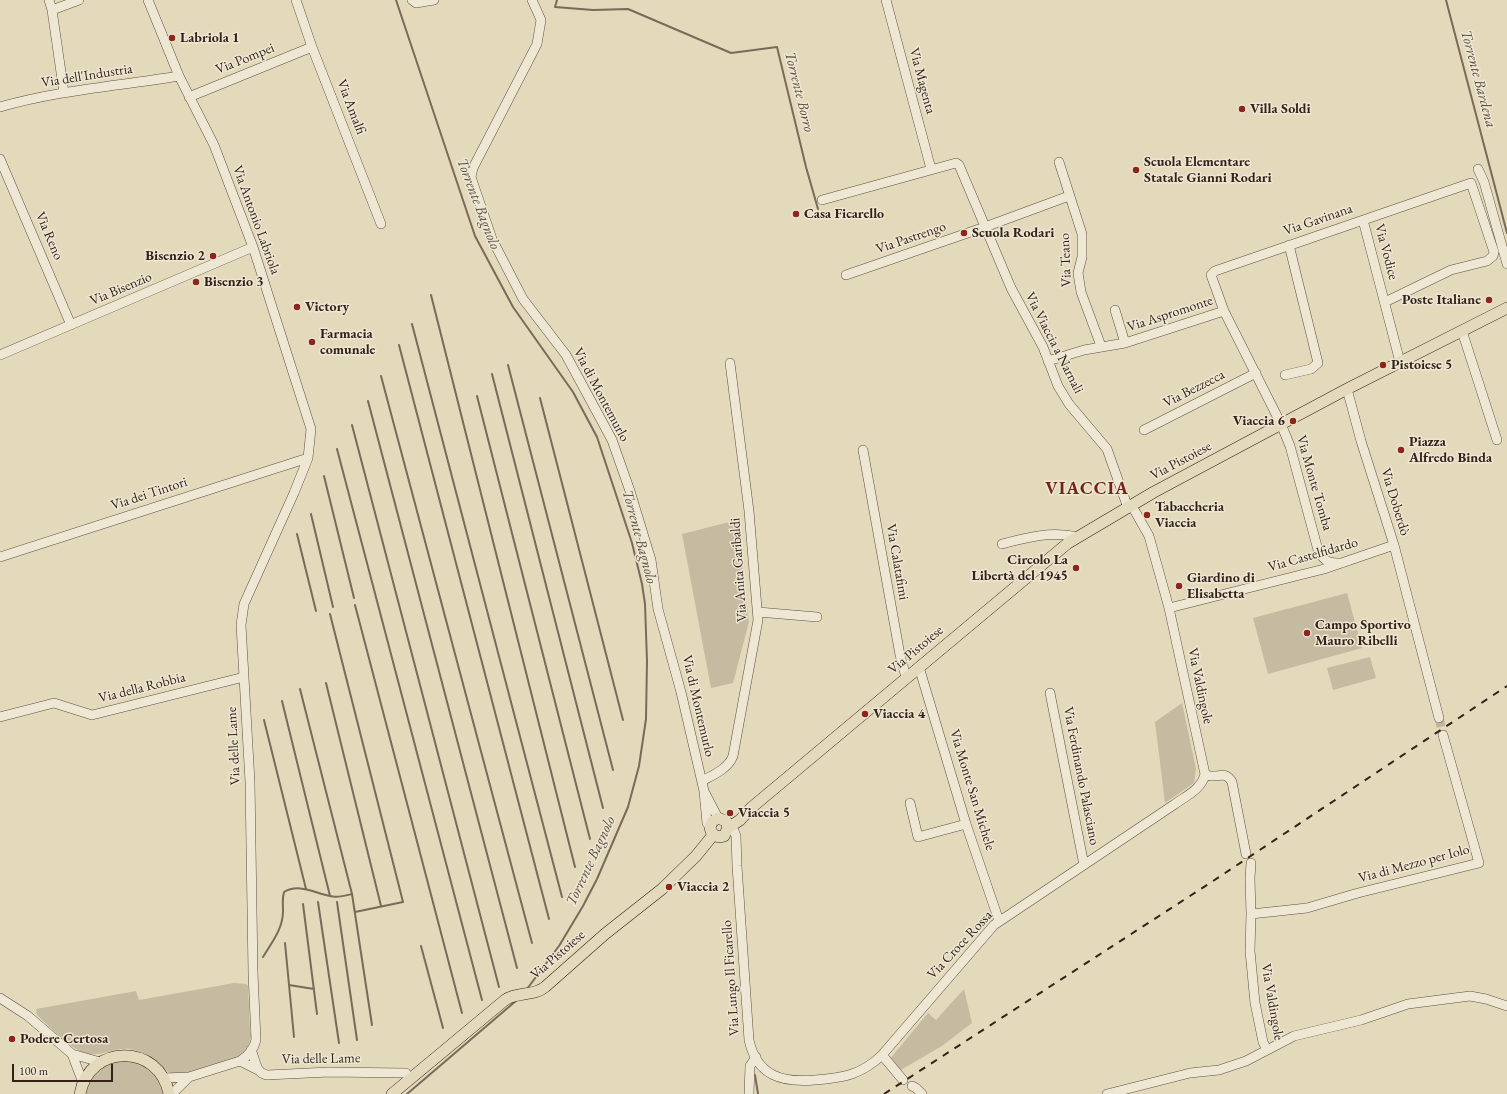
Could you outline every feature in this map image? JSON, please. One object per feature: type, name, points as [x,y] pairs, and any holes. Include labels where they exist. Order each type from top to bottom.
[{"type":"main road","name":"Via Pistoiese","points":[[392,1094],[505,1000],[517,995],[534,994],[545,987],[605,934],[662,889],[696,856],[720,828],[740,820],[751,808],[1068,543],[1154,492],[1281,424],[1507,308]]},
{"type":"main road","points":[[80,1094],[83,1083],[90,1071],[100,1062],[112,1057],[132,1056],[150,1063],[164,1078],[170,1094]]},
{"type":"street","points":[[49,0],[52,10],[64,93]]},
{"type":"street","points":[[52,10],[79,0]]},
{"type":"street","name":"Via Antonio Labriola","points":[[148,0],[179,76],[214,145],[253,247],[285,351],[310,424],[308,458]]},
{"type":"street","name":"Via Amalfi","points":[[296,0],[312,47],[381,224]]},
{"type":"street","points":[[412,0],[416,3],[434,0]]},
{"type":"street","name":"Via di Montemurlo","points":[[532,0],[541,20],[537,44],[473,168],[471,177],[492,239],[523,299],[566,355],[612,440],[630,491],[651,560],[658,609],[679,685],[704,791],[720,828]]},
{"type":"street","name":"Via Magenta","points":[[886,0],[931,170]]},
{"type":"street","name":"Via Pompei","points":[[189,97],[312,47]]},
{"type":"street","name":"Via dell'Industria","points":[[0,107],[17,102],[64,93],[179,76]]},
{"type":"street","name":"Via Reno","points":[[0,159],[71,325]]},
{"type":"street","name":"Via Teano","points":[[1059,162],[1082,234],[1082,257],[1078,273],[1081,292],[1101,346]]},
{"type":"street","name":"Via Viaccia a Narnali","points":[[822,200],[931,170],[956,164],[959,165],[1018,302],[1043,347],[1063,396],[1107,449],[1130,507]]},
{"type":"street","points":[[1478,169],[1484,182],[1507,264]]},
{"type":"street","name":"Via Gavinana","points":[[1224,311],[1212,278],[1212,273],[1215,271],[1289,244],[1471,183],[1473,184],[1494,252],[1493,256],[1487,261],[1450,270],[1385,302]]},
{"type":"street","points":[[985,227],[1069,196]]},
{"type":"street","name":"Via Vodice","points":[[1363,220],[1400,362]]},
{"type":"street","name":"Via Pastrengo","points":[[846,275],[985,227]]},
{"type":"street","points":[[1285,375],[1310,369],[1318,363],[1289,244]]},
{"type":"street","name":"Via Bisenzio","points":[[0,355],[253,247]]},
{"type":"street","points":[[1115,310],[1125,343]]},
{"type":"street","name":"Via Aspromonte","points":[[1048,361],[1101,346],[1125,343],[1224,311],[1281,424]]},
{"type":"street","points":[[1462,331],[1497,440]]},
{"type":"street","name":"Via Anita Garibaldi","points":[[702,781],[722,769],[733,756],[758,627],[749,511],[730,363]]},
{"type":"street","name":"Via Bezzecca","points":[[1144,430],[1256,373]]},
{"type":"street","name":"Via Doberdò","points":[[1347,389],[1361,441],[1394,545],[1439,718]]},
{"type":"street","name":"Via Monte Tomba","points":[[1281,424],[1290,446],[1318,550],[1319,561],[1316,565],[1294,576]]},
{"type":"street","name":"Via Calatafimi","points":[[863,450],[900,655],[906,678]]},
{"type":"street","name":"Via dei Tintori","points":[[0,557],[308,458]]},
{"type":"street","name":"Via delle Lame","points":[[308,458],[294,493],[244,604],[241,625],[250,782],[253,973],[256,1035],[253,1048],[258,1070],[262,1074],[267,1075],[329,1072],[406,1072]]},
{"type":"street","name":"Via Valdingole","points":[[1130,507],[1149,536],[1169,608],[1205,774]]},
{"type":"street","points":[[1002,544],[1044,535],[1067,534],[1078,537]]},
{"type":"street","name":"Via Castelfidardo","points":[[1169,608],[1324,569],[1394,545]]},
{"type":"street","name":"Via Monte Tomba","points":[[1318,550],[1322,558],[1328,563],[1342,563]]},
{"type":"street","points":[[758,612],[817,617]]},
{"type":"street","name":"Via Monte San Michele","points":[[919,667],[966,824],[999,921]]},
{"type":"street","name":"Via della Robbia","points":[[0,717],[54,703],[92,715],[244,677]]},
{"type":"street","name":"Via Ferdinando Palasciano","points":[[1050,692],[1084,865]]},
{"type":"street","name":"Via di Mezzo per Iolo","points":[[1251,914],[1307,908],[1358,893],[1479,863],[1443,735]]},
{"type":"street","points":[[1205,774],[1212,776],[1224,775],[1227,776],[1232,782],[1246,854]]},
{"type":"street","name":"Via Croce Rossa","points":[[756,1057],[768,1072],[778,1078],[789,1081],[838,1079],[870,1066],[882,1055],[976,945],[999,921],[1195,791],[1203,782],[1205,774]]},
{"type":"street","points":[[910,803],[918,838],[966,824]]},
{"type":"street","name":"Via Lungo Il Ficarello","points":[[720,828],[736,833],[749,1040],[756,1057]]},
{"type":"street","name":"Via Valdingole","points":[[1251,863],[1250,951],[1255,1003],[1262,1042],[1267,1050]]},
{"type":"street","points":[[1107,1094],[1190,1074],[1220,1070],[1246,1060],[1294,1036],[1361,1020],[1408,1004],[1470,996],[1486,998],[1507,1006]]},
{"type":"street","points":[[0,998],[33,1020],[72,1054],[100,1062]]},
{"type":"street","points":[[164,1078],[189,1077],[240,1061],[245,1058],[253,1048]]},
{"type":"street","points":[[72,1054],[83,1083]]},
{"type":"street","points":[[882,1055],[903,1080]]},
{"type":"street","points":[[749,1094],[750,1066],[756,1057]]},
{"type":"street","points":[[240,1061],[258,1070]]},
{"type":"street","points":[[170,1094],[189,1077]]},
{"type":"street","points":[[912,1086],[922,1094]]},
{"type":"shaded area","points":[[737,520],[749,622],[733,683],[711,688],[682,534]]},
{"type":"shaded area","name":"Campo Sportivo Mauro Ribelli","points":[[1347,593],[1362,648],[1268,674],[1253,618]]},
{"type":"shaded area","points":[[1370,657],[1376,678],[1333,690],[1327,668]]},
{"type":"shaded area","points":[[1182,703],[1196,769],[1194,783],[1165,803],[1155,722]]},
{"type":"shaded area","points":[[234,983],[246,984],[248,986],[251,1034],[246,1050],[242,1055],[234,1059],[207,1068],[180,1074],[171,1073],[149,1056],[130,1049],[118,1049],[96,1054],[79,1051],[60,1037],[37,1015],[36,1009],[136,991],[139,1000]]},
{"type":"shaded area","points":[[964,989],[972,1023],[942,1046],[899,1071],[889,1060],[928,1013],[936,1020]]},
{"type":"shaded area","points":[[114,1060],[137,1061],[156,1075],[164,1094],[84,1094],[93,1072]]},
{"type":"waterway","name":"Torrente Bagnolo","points":[[396,0],[475,236],[513,307],[573,392],[597,437],[632,543],[642,584],[645,604],[647,661],[646,719],[639,766],[628,807],[597,879],[583,906],[559,946],[527,989]]},
{"type":"waterway","name":"Torrente Borro","points":[[557,0],[555,7],[593,10],[628,9],[731,53],[777,47],[806,167],[818,209]]},
{"type":"waterway","name":"Torrente Bardena","points":[[1446,0],[1507,233]]},
{"type":"waterway","points":[[431,295],[575,867]]},
{"type":"waterway","points":[[412,324],[562,897]]},
{"type":"waterway","points":[[399,345],[549,919]]},
{"type":"waterway","points":[[508,365],[613,770]]},
{"type":"waterway","points":[[492,374],[603,808]]},
{"type":"waterway","points":[[381,376],[532,943]]},
{"type":"waterway","points":[[477,396],[590,839]]},
{"type":"waterway","points":[[540,398],[623,720]]},
{"type":"waterway","points":[[368,401],[517,968]]},
{"type":"waterway","points":[[352,425],[499,987]]},
{"type":"waterway","points":[[337,449],[482,1000]]},
{"type":"waterway","points":[[324,476],[354,598]]},
{"type":"waterway","points":[[311,514],[333,607]]},
{"type":"waterway","points":[[297,534],[316,611]]},
{"type":"waterway","points":[[355,605],[462,1013]]},
{"type":"waterway","points":[[330,614],[403,902],[355,912]]},
{"type":"waterway","points":[[326,683],[381,906]]},
{"type":"waterway","points":[[300,689],[352,894],[372,1025]]},
{"type":"waterway","points":[[282,701],[330,896]]},
{"type":"waterway","points":[[264,720],[306,889]]},
{"type":"waterway","points":[[263,957],[279,930],[283,918],[284,892],[295,888],[333,897],[352,894]]},
{"type":"waterway","points":[[318,902],[339,1043]]},
{"type":"waterway","points":[[337,902],[357,1040]]},
{"type":"waterway","points":[[303,904],[317,1014]]},
{"type":"waterway","points":[[285,943],[294,1037]]},
{"type":"waterway","points":[[421,946],[443,1028]]},
{"type":"waterway","points":[[289,985],[314,989]]},
{"type":"waterway","name":"Torrente Bagnolo","points":[[407,1094],[517,1000]]},
{"type":"waterway","points":[[755,1075],[758,1094]]},
{"type":"tunnel","points":[[1439,718],[1443,735]]},
{"type":"railway","points":[[884,1094],[1210,883],[1507,686]]},
{"type":"place","name":"Labriola 1","points":[[172,38]]},
{"type":"place","name":"Villa Soldi","points":[[1242,109]]},
{"type":"place","name":"Scuola Elementare Statale Gianni Rodari","points":[[1136,170]]},
{"type":"place","name":"Casa Ficarello","points":[[796,214]]},
{"type":"place","name":"Scuola Rodari","points":[[964,233]]},
{"type":"place","name":"Bisenzio 2","points":[[213,256]]},
{"type":"place","name":"Bisenzio 3","points":[[196,282]]},
{"type":"place","name":"Poste Italiane","points":[[1489,300]]},
{"type":"place","name":"Victory","points":[[297,307]]},
{"type":"place","name":"Farmacia comunale","points":[[312,342]]},
{"type":"place","name":"Pistoiese 5","points":[[1383,365]]},
{"type":"place","name":"Viaccia 6","points":[[1293,421]]},
{"type":"place","name":"Piazza Alfredo Binda","points":[[1401,450]]},
{"type":"place","name":"Tabaccheria Viaccia","points":[[1147,515]]},
{"type":"place","name":"Circolo La Libertà del 1945","points":[[1076,568]]},
{"type":"place","name":"Giardino di Elisabetta","points":[[1179,586]]},
{"type":"place","name":"Campo Sportivo Mauro Ribelli","points":[[1307,633]]},
{"type":"place","name":"Viaccia 4","points":[[865,714]]},
{"type":"place","name":"Viaccia 5","points":[[730,813]]},
{"type":"place","name":"Viaccia 2","points":[[669,887]]},
{"type":"place","name":"Podere Certosa","points":[[12,1039]]},
{"type":"district","name":"VIACCIA","points":[[1087,489]]}]
